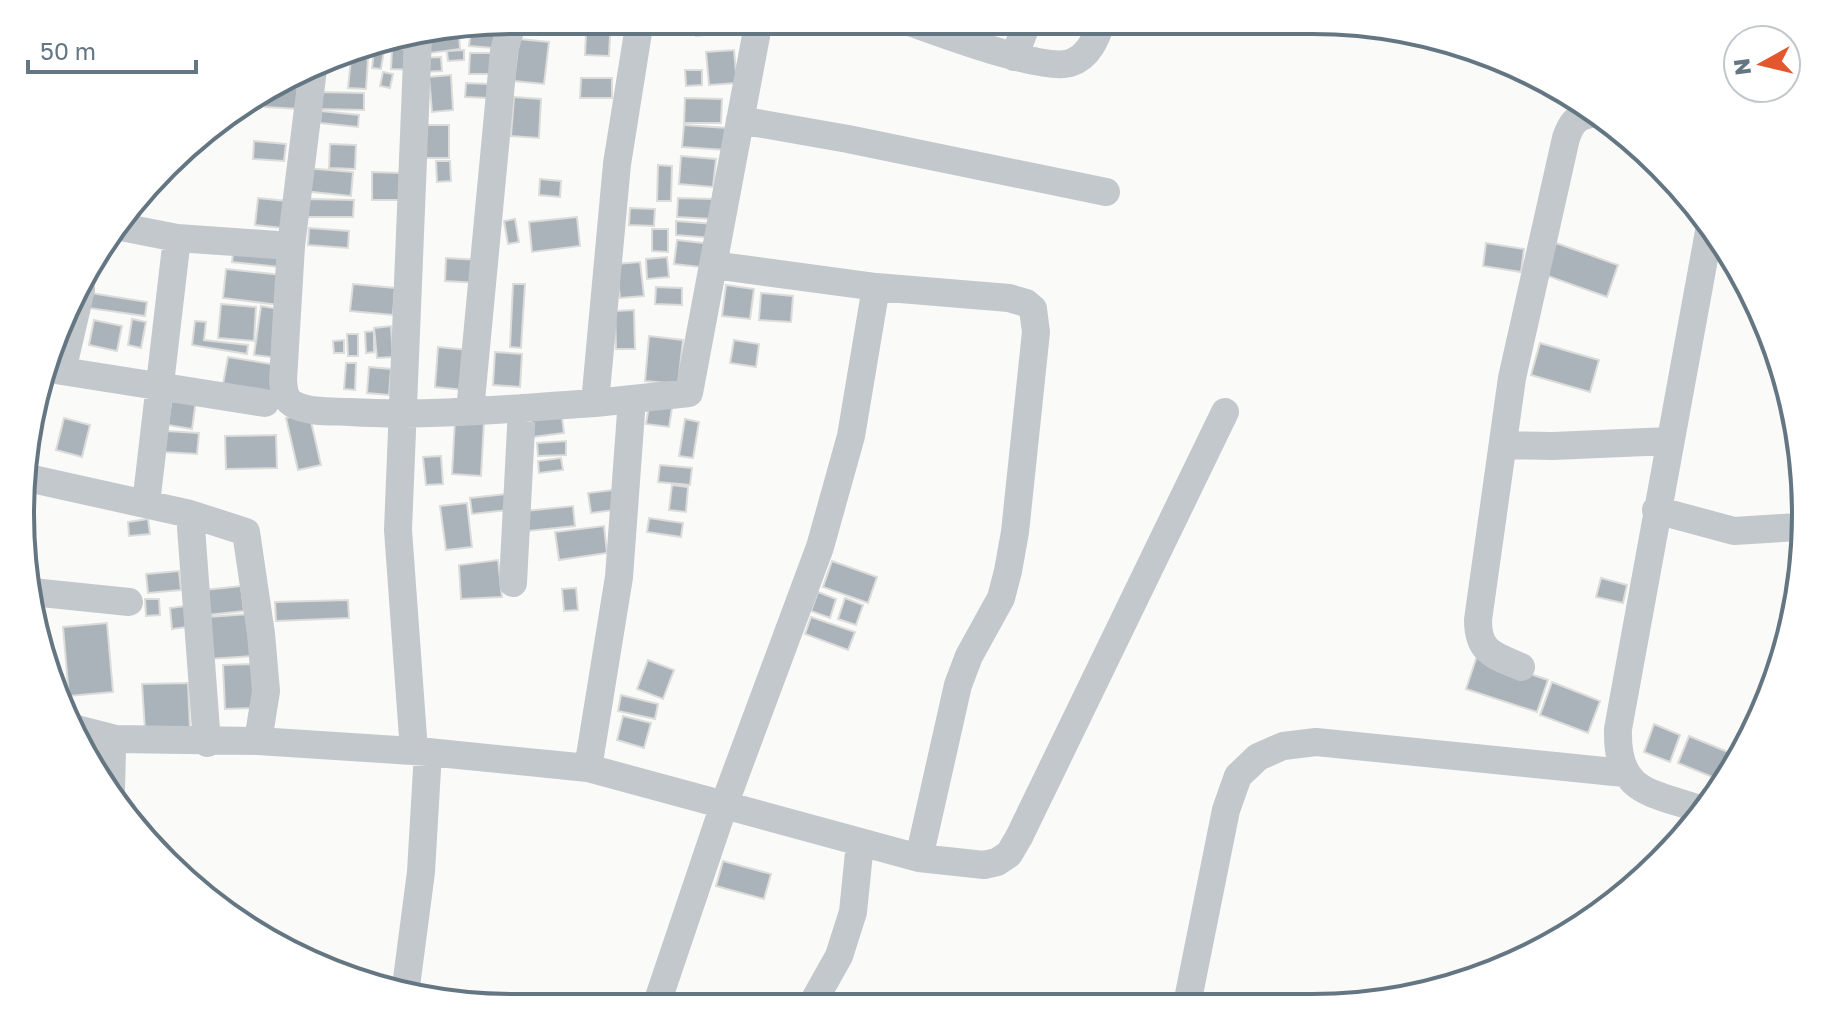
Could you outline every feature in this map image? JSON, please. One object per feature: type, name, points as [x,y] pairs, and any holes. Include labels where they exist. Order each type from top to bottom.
[{"type":"street","points":[[470,411],[504,51],[509,34]]},
{"type":"street","points":[[595,403],[617,164],[638,34]]},
{"type":"street","points":[[312,79],[291,246],[283,380],[288,400],[296,406],[322,411],[404,415],[595,403],[689,393],[756,34]]},
{"type":"street","points":[[946,34],[1014,57],[1067,64],[1080,59],[1095,42],[1098,34]]},
{"type":"street","points":[[1014,57],[1023,34]]},
{"type":"street","points":[[407,982],[421,872],[421,752],[398,530],[418,44]]},
{"type":"street","points":[[1521,667],[1490,654],[1478,633],[1512,378],[1566,138],[1571,124],[1580,116]]},
{"type":"street","points":[[740,120],[1106,192]]},
{"type":"street","points":[[128,228],[177,238],[291,246]]},
{"type":"street","points":[[146,504],[177,238]]},
{"type":"street","points":[[1692,807],[1640,788],[1624,773],[1617,754],[1618,729],[1656,510],[1707,242]]},
{"type":"street","points":[[713,265],[876,287],[1009,298],[1026,303],[1033,309],[1035,318],[1015,532],[1008,571],[1001,598],[969,656],[958,685],[919,858]]},
{"type":"street","points":[[660,994],[724,805],[820,547],[851,436],[876,287]]},
{"type":"street","points":[[56,369],[265,403]]},
{"type":"street","points":[[588,768],[619,577],[632,399]]},
{"type":"street","points":[[513,583],[522,408]]},
{"type":"street","points":[[87,732],[116,739],[207,743],[258,741],[588,768],[919,858],[984,865],[997,862],[1009,854],[1225,412]]},
{"type":"street","points":[[1503,445],[1563,446],[1669,441]]},
{"type":"street","points":[[35,480],[190,514],[246,532],[266,691],[258,741]]},
{"type":"street","points":[[1656,510],[1734,531],[1792,528]]},
{"type":"street","points":[[190,514],[207,743]]},
{"type":"street","points":[[41,593],[129,602]]},
{"type":"street","points":[[111,775],[112,750],[116,739]]},
{"type":"street","points":[[1189,994],[1226,810],[1238,776],[1258,757],[1283,746],[1316,742],[1624,773]]},
{"type":"street","points":[[818,994],[839,956],[853,912],[860,843]]},
{"type":"building","points":[[586,34],[610,35],[609,56],[585,55]]},
{"type":"building","points":[[495,35],[493,48],[469,46],[470,36]]},
{"type":"building","points":[[459,37],[460,49],[430,53],[428,42]]},
{"type":"building","points":[[519,39],[549,42],[544,84],[514,81]]},
{"type":"building","points":[[416,49],[415,70],[391,69],[392,50]]},
{"type":"building","points":[[464,50],[464,60],[448,61],[447,51]]},
{"type":"building","points":[[734,50],[737,83],[709,85],[706,52]]},
{"type":"building","points":[[384,52],[381,69],[372,68],[373,55]]},
{"type":"building","points":[[470,53],[491,53],[491,74],[469,74]]},
{"type":"building","points":[[441,57],[442,71],[422,72],[421,58]]},
{"type":"building","points":[[368,59],[366,89],[348,88],[351,63]]},
{"type":"building","points":[[685,70],[702,70],[702,85],[686,86]]},
{"type":"building","points":[[383,72],[393,74],[390,88],[380,86]]},
{"type":"building","points":[[451,75],[453,110],[432,112],[429,77]]},
{"type":"building","points":[[581,78],[612,78],[612,98],[580,98]]},
{"type":"building","points":[[466,83],[488,84],[488,98],[465,97]]},
{"type":"building","points":[[300,88],[299,109],[265,107],[274,98]]},
{"type":"building","points":[[320,92],[364,93],[364,110],[319,109]]},
{"type":"building","points":[[514,97],[541,99],[539,138],[511,136]]},
{"type":"building","points":[[685,98],[722,99],[721,123],[684,123]]},
{"type":"building","points":[[321,111],[359,115],[358,127],[320,123]]},
{"type":"building","points":[[421,125],[449,125],[449,158],[422,158]]},
{"type":"building","points":[[684,125],[727,128],[725,150],[682,147]]},
{"type":"building","points":[[254,141],[286,144],[284,161],[253,159]]},
{"type":"building","points":[[330,144],[356,145],[355,169],[329,168]]},
{"type":"building","points":[[681,156],[716,159],[713,187],[679,184]]},
{"type":"building","points":[[436,161],[450,161],[451,181],[437,182]]},
{"type":"building","points":[[658,165],[672,166],[671,201],[657,201]]},
{"type":"building","points":[[305,168],[353,172],[351,196],[303,191]]},
{"type":"building","points":[[372,172],[402,173],[402,200],[372,200]]},
{"type":"building","points":[[540,179],[561,181],[560,197],[539,195]]},
{"type":"building","points":[[258,198],[286,201],[282,228],[255,225]]},
{"type":"building","points":[[678,198],[713,199],[712,219],[677,217]]},
{"type":"building","points":[[308,199],[354,200],[353,217],[308,217]]},
{"type":"building","points":[[630,208],[655,209],[654,226],[629,225]]},
{"type":"building","points":[[577,217],[580,246],[532,252],[529,222]]},
{"type":"building","points":[[515,219],[519,242],[508,244],[504,221]]},
{"type":"building","points":[[676,221],[714,224],[713,238],[676,235]]},
{"type":"building","points":[[309,228],[349,231],[348,248],[308,245]]},
{"type":"building","points":[[652,229],[668,229],[668,252],[652,251]]},
{"type":"building","points":[[677,240],[712,244],[709,268],[674,264]]},
{"type":"building","points":[[1486,243],[1524,249],[1521,272],[1483,266]]},
{"type":"building","points":[[1556,243],[1618,265],[1607,297],[1545,275]]},
{"type":"building","points":[[234,246],[280,251],[279,267],[232,262]]},
{"type":"building","points":[[667,257],[669,277],[647,279],[646,259]]},
{"type":"building","points":[[446,258],[480,260],[478,283],[445,281]]},
{"type":"building","points":[[640,262],[644,296],[620,298],[616,264]]},
{"type":"building","points":[[226,269],[282,275],[279,305],[223,298]]},
{"type":"building","points":[[353,284],[395,288],[393,315],[350,311]]},
{"type":"building","points":[[513,284],[525,284],[521,348],[510,347]]},
{"type":"building","points":[[726,285],[754,289],[750,319],[722,316]]},
{"type":"building","points":[[656,287],[682,288],[682,305],[655,304]]},
{"type":"building","points":[[91,293],[147,302],[145,316],[89,308]]},
{"type":"building","points":[[761,293],[793,296],[791,322],[759,320]]},
{"type":"building","points":[[221,304],[256,307],[254,341],[218,338]]},
{"type":"building","points":[[261,306],[285,310],[278,358],[254,355]]},
{"type":"building","points":[[634,310],[635,349],[616,349],[615,311]]},
{"type":"building","points":[[132,319],[146,322],[141,348],[128,345]]},
{"type":"building","points":[[94,320],[122,326],[117,351],[89,345]]},
{"type":"building","points":[[195,321],[206,322],[204,340],[248,345],[247,354],[192,345]]},
{"type":"building","points":[[391,326],[393,357],[377,358],[374,328]]},
{"type":"building","points":[[374,331],[374,352],[366,353],[365,332]]},
{"type":"building","points":[[347,334],[358,334],[358,356],[348,356]]},
{"type":"building","points":[[649,336],[683,340],[678,384],[645,381]]},
{"type":"building","points":[[344,340],[344,353],[334,353],[333,341]]},
{"type":"building","points":[[734,340],[759,344],[756,367],[730,363]]},
{"type":"building","points":[[1540,343],[1599,360],[1590,392],[1531,375]]},
{"type":"building","points":[[438,347],[468,350],[465,390],[435,387]]},
{"type":"building","points":[[495,352],[522,354],[520,387],[493,385]]},
{"type":"building","points":[[228,357],[284,366],[279,393],[223,384]]},
{"type":"building","points":[[346,363],[356,363],[355,390],[344,389]]},
{"type":"building","points":[[369,367],[391,369],[389,395],[367,393]]},
{"type":"building","points":[[172,397],[196,400],[192,429],[168,425]]},
{"type":"building","points":[[649,405],[672,408],[669,427],[646,424]]},
{"type":"building","points":[[561,409],[564,433],[533,437],[531,412]]},
{"type":"building","points":[[309,413],[321,465],[298,470],[286,418]]},
{"type":"building","points":[[64,418],[90,425],[82,457],[56,450]]},
{"type":"building","points":[[455,419],[484,421],[481,476],[452,474]]},
{"type":"building","points":[[685,419],[699,422],[693,458],[679,456]]},
{"type":"building","points":[[166,431],[199,433],[197,454],[164,452]]},
{"type":"building","points":[[276,435],[277,468],[226,469],[225,436]]},
{"type":"building","points":[[566,441],[566,455],[538,456],[537,443]]},
{"type":"building","points":[[441,456],[443,484],[426,485],[423,457]]},
{"type":"building","points":[[561,458],[563,470],[539,473],[538,461]]},
{"type":"building","points":[[660,465],[692,468],[690,485],[658,482]]},
{"type":"building","points":[[672,485],[688,487],[686,512],[669,510]]},
{"type":"building","points":[[612,490],[615,510],[591,513],[588,493]]},
{"type":"building","points":[[506,494],[508,510],[472,514],[470,498]]},
{"type":"building","points":[[467,503],[472,547],[446,550],[440,506]]},
{"type":"building","points":[[573,506],[575,526],[528,531],[525,511]]},
{"type":"building","points":[[649,518],[683,523],[681,537],[647,532]]},
{"type":"building","points":[[148,519],[150,534],[129,536],[128,522]]},
{"type":"building","points":[[604,526],[607,553],[559,560],[555,532]]},
{"type":"building","points":[[498,560],[502,597],[461,599],[459,565]]},
{"type":"building","points":[[832,561],[877,577],[868,603],[823,587]]},
{"type":"building","points":[[179,571],[181,590],[148,593],[146,574]]},
{"type":"building","points":[[1601,578],[1627,585],[1623,603],[1596,597]]},
{"type":"building","points":[[241,586],[244,611],[207,615],[204,590]]},
{"type":"building","points":[[576,588],[578,610],[564,611],[562,589]]},
{"type":"building","points":[[818,592],[836,599],[830,618],[811,611]]},
{"type":"building","points":[[845,598],[863,605],[856,625],[838,619]]},
{"type":"building","points":[[145,599],[159,599],[160,615],[146,616]]},
{"type":"building","points":[[348,600],[349,618],[276,621],[275,602]]},
{"type":"building","points":[[185,606],[187,627],[172,629],[170,608]]},
{"type":"building","points":[[251,614],[253,656],[209,659],[207,617]]},
{"type":"building","points":[[811,617],[855,632],[848,650],[805,634]]},
{"type":"building","points":[[107,623],[113,692],[70,696],[63,627]]},
{"type":"building","points":[[1477,656],[1548,680],[1537,712],[1466,689]]},
{"type":"building","points":[[648,660],[674,670],[663,699],[637,689]]},
{"type":"building","points":[[252,664],[254,708],[225,709],[223,665]]},
{"type":"building","points":[[1552,682],[1600,701],[1588,733],[1540,715]]},
{"type":"building","points":[[188,683],[190,728],[145,730],[142,684]]},
{"type":"building","points":[[621,695],[658,704],[655,719],[618,711]]},
{"type":"building","points":[[623,716],[651,723],[644,748],[617,740]]},
{"type":"building","points":[[1654,724],[1680,735],[1670,762],[1644,752]]},
{"type":"building","points":[[1689,736],[1729,752],[1713,777],[1678,763]]},
{"type":"building","points":[[723,861],[771,874],[764,899],[716,886]]}]
